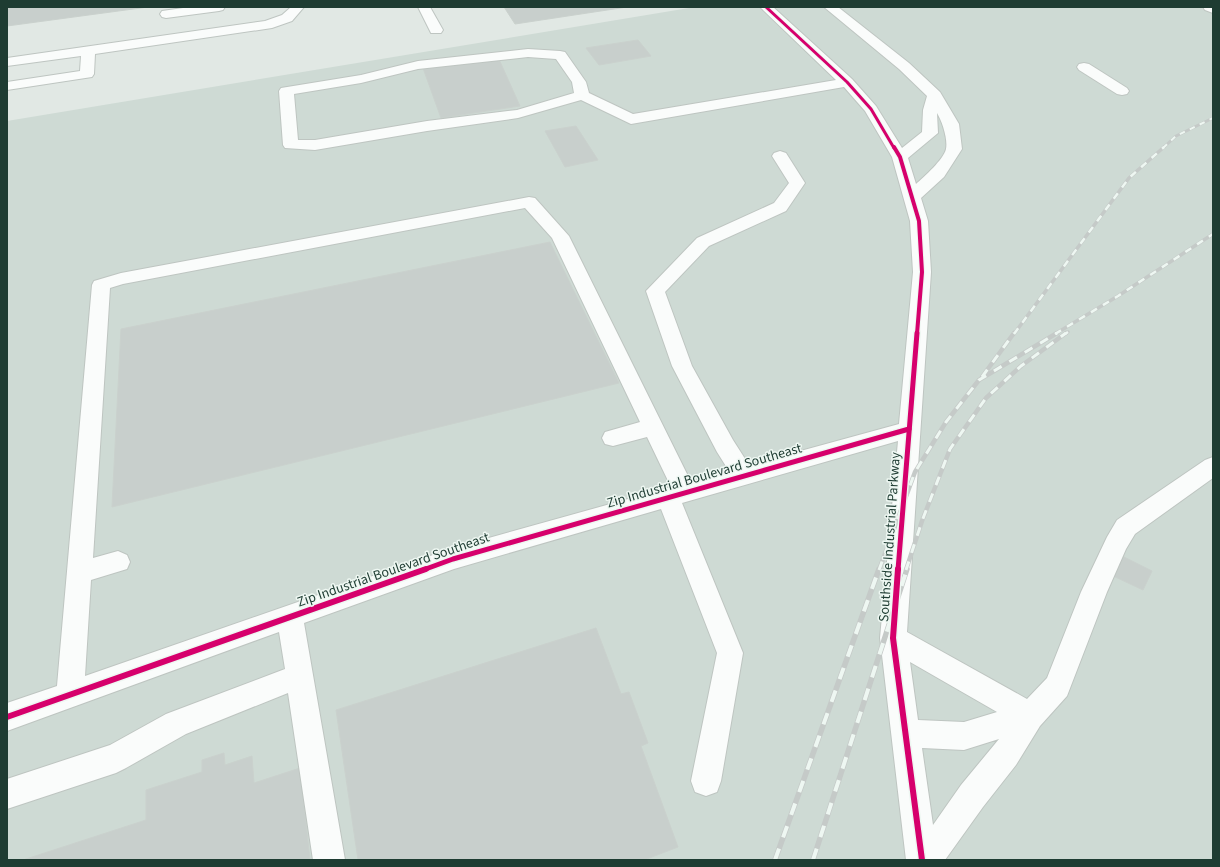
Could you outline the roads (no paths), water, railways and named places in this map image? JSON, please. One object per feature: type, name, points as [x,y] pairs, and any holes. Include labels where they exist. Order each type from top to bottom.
[{"type":"street","points":[[166,14],[219,7]]},
{"type":"street","points":[[224,7],[228,30]]},
{"type":"street","points":[[7,62],[267,25],[287,18],[298,7]]},
{"type":"street","points":[[424,7],[436,30]]},
{"type":"street","name":"Southside Industrial Parkway","points":[[766,7],[847,82],[871,109],[900,158],[919,221],[922,272],[893,638],[922,860]]},
{"type":"street","points":[[830,7],[904,66],[935,95],[951,124],[954,149],[938,174],[912,197]]},
{"type":"street","points":[[1209,7],[1213,9]]},
{"type":"street","points":[[7,86],[88,74],[88,50]]},
{"type":"street","points":[[582,95],[579,82],[560,55],[528,53],[418,66],[361,79],[286,91],[291,146],[315,145],[428,126],[518,114],[582,95],[631,119],[847,82]]},
{"type":"street","points":[[1084,67],[1122,91]]},
{"type":"street","points":[[900,158],[930,133],[930,110],[935,95]]},
{"type":"street","points":[[744,476],[725,446],[682,366],[655,290],[703,242],[780,207],[797,183],[780,156]]},
{"type":"street","points":[[70,695],[101,285],[122,279],[529,202],[560,236],[653,426],[730,653],[706,781]]},
{"type":"street","points":[[613,438],[653,426]]},
{"type":"street","name":"Zip Industrial Boulevard Southeast","points":[[7,717],[453,559],[909,429]]},
{"type":"street","points":[[926,860],[972,796],[1006,755],[1030,716],[1057,687],[1094,592],[1116,544],[1126,527],[1213,466]]},
{"type":"street","points":[[80,573],[118,562]]},
{"type":"street","points":[[290,616],[327,849]]},
{"type":"street","points":[[893,638],[1030,716]]},
{"type":"street","points":[[7,794],[116,758],[176,724],[300,676]]},
{"type":"street","points":[[906,733],[964,736],[1030,716]]},
{"type":"railway","points":[[1163,148],[1176,136],[1213,118]]},
{"type":"railway","points":[[1014,334],[1129,178],[1164,147]]},
{"type":"railway","points":[[1055,334],[1118,296],[1213,234]]},
{"type":"railway","points":[[982,377],[1014,333]]},
{"type":"railway","points":[[879,570],[915,472],[946,422],[979,380],[1057,333]]},
{"type":"railway","points":[[906,570],[922,521],[950,449],[986,398],[1021,366],[1066,333]]},
{"type":"railway","points":[[775,860],[879,569]]},
{"type":"railway","points":[[813,860],[907,569]]}]
